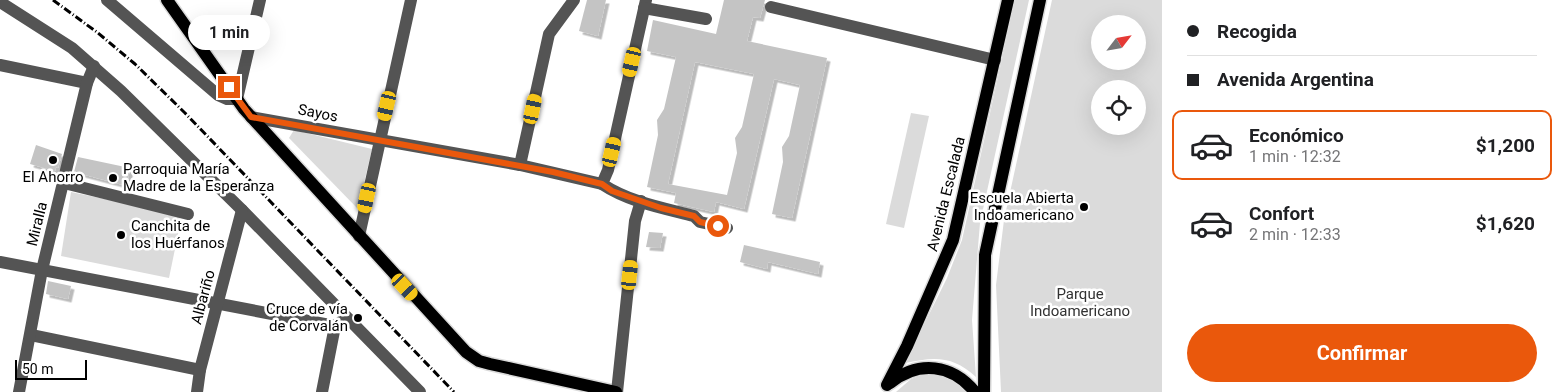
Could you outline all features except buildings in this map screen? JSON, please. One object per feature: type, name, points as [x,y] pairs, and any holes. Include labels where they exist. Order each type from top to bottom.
[{"type":"main road","points":[[167,0],[236,99],[251,117],[466,352],[479,361],[490,364],[585,388],[616,392]]},
{"type":"main road","name":"Avenida Escalada","points":[[884,390],[950,250],[996,60],[1008,0]]},
{"type":"main road","points":[[984,392],[985,255],[1040,0]]},
{"type":"main road","points":[[884,390],[901,374],[917,368],[934,367],[951,372],[966,381],[975,392]]},
{"type":"street","points":[[107,0],[218,95],[227,99],[236,99],[260,0]]},
{"type":"street","points":[[359,236],[410,0]]},
{"type":"street","points":[[520,165],[549,34],[574,0]]},
{"type":"street","points":[[0,2],[72,48],[94,66],[242,210],[420,392]]},
{"type":"street","points":[[602,184],[608,170],[645,4],[706,19]]},
{"type":"street","points":[[770,6],[996,60]]},
{"type":"street","points":[[0,65],[87,83]]},
{"type":"street","name":"Miralla","points":[[18,392],[31,335],[42,270],[87,83],[94,66]]},
{"type":"street","name":"Sayos","points":[[251,117],[520,165],[602,184],[612,191],[640,201],[694,216],[700,222],[727,228]]},
{"type":"street","points":[[64,183],[188,214]]},
{"type":"street","points":[[616,392],[635,221],[640,201]]},
{"type":"street","name":"Albariño","points":[[197,392],[200,370],[242,210]]},
{"type":"street","points":[[0,262],[335,326],[349,318]]},
{"type":"street","points":[[322,392],[335,326]]},
{"type":"street","points":[[31,335],[200,370]]},
{"type":"green space","points":[[1015,0],[1029,0],[980,223],[972,320],[976,377],[951,361],[934,359],[905,363],[947,278],[962,240]]},
{"type":"green space","name":"Escuela Abierta Indoamericano","points":[[1052,0],[1162,0],[1162,392],[1001,392],[996,285],[1004,220]]},
{"type":"green space","points":[[911,113],[929,116],[904,228],[886,224]]},
{"type":"green space","points":[[294,130],[372,149],[358,209],[289,138]]},
{"type":"green space","name":"Canchita de los Huérfanos","points":[[71,192],[182,215],[169,278],[61,256]]},
{"type":"green space","points":[[928,373],[954,379],[966,392],[896,392],[911,379]]},
{"type":"railway","points":[[53,0],[98,33],[135,64],[185,113],[454,392]]},
{"type":"place","name":"El Ahorro","points":[[53,160]]},
{"type":"place","name":"Parroquia María Madre de la Esperanza","points":[[113,178]]},
{"type":"place","name":"Escuela Abierta Indoamericano","points":[[1084,207]]},
{"type":"place","name":"Canchita de los Huérfanos","points":[[121,235]]},
{"type":"place","name":"Cruce de vía de Corvalán","points":[[358,318]]},
{"type":"route","points":[[229,87],[251,117],[379,141],[432,148],[553,172],[602,184],[612,191],[661,208],[694,216],[700,222],[718,226]]},
{"type":"park label","name":"Parque Indoamericano","points":[[1080,302]]}]
